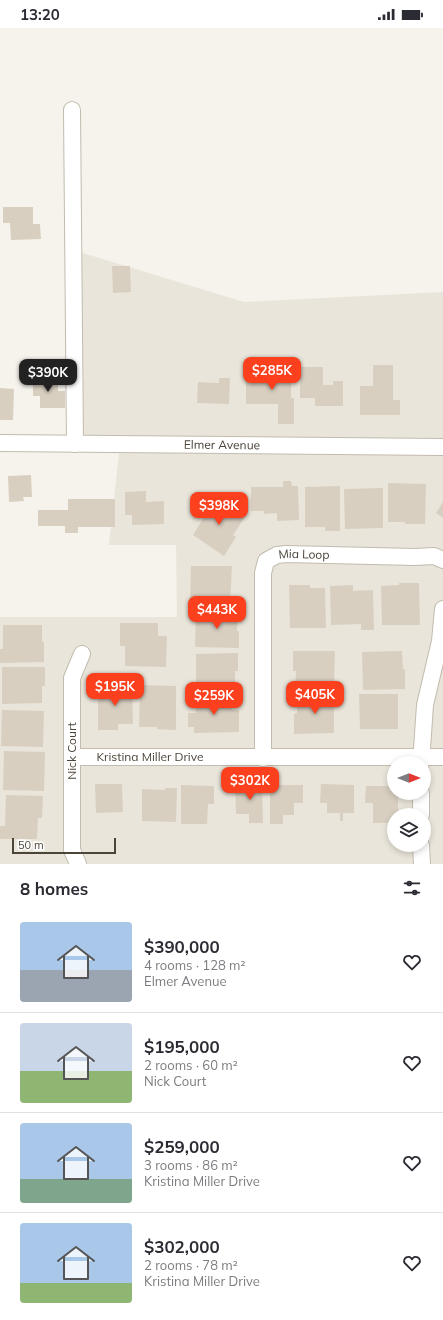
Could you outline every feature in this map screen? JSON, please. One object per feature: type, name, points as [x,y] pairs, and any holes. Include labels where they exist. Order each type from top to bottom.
[{"type":"street","points":[[72,110],[75,444]]},
{"type":"street","name":"Elmer Avenue","points":[[0,443],[443,447]]},
{"type":"street","name":"Mia Loop","points":[[263,758],[263,573],[266,561],[277,555],[286,554],[415,557],[434,556],[443,560]]},
{"type":"street","points":[[421,756],[425,705],[440,641],[443,609]]},
{"type":"street","name":"Nick Court","points":[[65,864],[75,857],[72,757],[72,678],[82,654]]},
{"type":"street","name":"Kristina Miller Drive","points":[[72,757],[387,760]]},
{"type":"street","name":"Kristina Miller Drive","points":[[431,759],[443,757]]},
{"type":"street","points":[[421,852],[422,864]]},
{"type":"shaded area","points":[[73,250],[244,302],[443,292],[443,864],[0,864],[0,617],[177,617],[176,545],[109,545],[120,444],[75,444]]},
{"type":"building","points":[[3,207],[33,207],[33,224],[40,224],[41,239],[11,240],[10,223],[3,223]]},
{"type":"building","points":[[112,266],[130,266],[131,292],[113,293]]},
{"type":"building","points":[[373,365],[393,365],[393,400],[400,400],[400,415],[360,415],[360,386],[373,386]]},
{"type":"building","points":[[300,367],[323,367],[323,385],[333,385],[333,381],[343,381],[343,406],[315,406],[315,398],[300,398]]},
{"type":"building","points":[[246,369],[291,370],[291,398],[294,398],[294,424],[278,424],[278,404],[246,404]]},
{"type":"building","points":[[33,376],[48,377],[48,383],[58,384],[58,391],[65,391],[65,408],[40,408],[40,396],[33,396]]},
{"type":"building","points":[[219,378],[230,378],[229,404],[197,403],[198,382],[219,383]]},
{"type":"building","points":[[0,388],[14,389],[13,420],[0,420]]},
{"type":"building","points":[[31,475],[32,497],[23,497],[24,501],[9,502],[8,476]]},
{"type":"building","points":[[283,481],[291,481],[292,486],[298,486],[299,520],[277,521],[277,513],[264,514],[264,511],[251,511],[251,487],[283,487]]},
{"type":"building","points":[[388,483],[426,484],[425,524],[388,522]]},
{"type":"building","points":[[340,486],[340,531],[325,531],[325,527],[305,527],[305,487]]},
{"type":"building","points":[[383,488],[383,528],[345,529],[344,489]]},
{"type":"building","points":[[146,491],[146,502],[164,501],[164,524],[132,525],[132,515],[125,515],[125,492]]},
{"type":"building","points":[[213,497],[245,517],[233,535],[236,537],[224,556],[193,535],[209,509],[206,507]]},
{"type":"building","points":[[68,499],[115,499],[115,527],[78,527],[78,533],[65,533],[65,526],[38,526],[38,510],[68,510]]},
{"type":"building","points":[[443,502],[443,518],[436,513]]},
{"type":"building","points":[[191,566],[232,566],[230,605],[190,605]]},
{"type":"building","points":[[399,583],[419,583],[420,625],[382,625],[381,586],[399,585]]},
{"type":"building","points":[[289,585],[310,585],[310,588],[325,588],[326,628],[290,628]]},
{"type":"building","points":[[353,585],[353,591],[373,590],[374,630],[361,630],[361,624],[331,625],[330,586]]},
{"type":"building","points":[[196,612],[238,612],[237,631],[239,631],[239,648],[195,647]]},
{"type":"building","points":[[120,623],[158,623],[158,636],[167,636],[166,667],[125,666],[125,646],[120,646]]},
{"type":"building","points":[[3,625],[42,625],[44,662],[0,663],[0,649],[3,649]]},
{"type":"building","points":[[293,651],[335,651],[334,689],[295,689],[296,671],[293,671]]},
{"type":"building","points":[[402,651],[403,669],[405,669],[405,689],[363,690],[362,652]]},
{"type":"building","points":[[238,653],[238,671],[235,671],[235,689],[196,689],[196,654]]},
{"type":"building","points":[[2,667],[45,667],[45,686],[42,686],[42,703],[2,704]]},
{"type":"building","points":[[132,685],[133,724],[118,724],[118,730],[98,730],[98,686]]},
{"type":"building","points":[[140,685],[176,686],[176,730],[157,729],[157,727],[139,727]]},
{"type":"building","points":[[359,694],[398,694],[398,729],[360,729]]},
{"type":"building","points":[[297,696],[334,696],[334,733],[294,734],[294,714],[297,713]]},
{"type":"building","points":[[195,698],[232,698],[232,710],[239,710],[239,732],[194,733],[194,727],[188,727],[188,713],[196,713]]},
{"type":"building","points":[[2,710],[44,711],[43,747],[1,746]]},
{"type":"building","points":[[4,751],[45,752],[44,791],[3,790]]},
{"type":"building","points":[[262,783],[263,823],[249,823],[249,814],[236,814],[235,784]]},
{"type":"building","points":[[95,784],[122,784],[123,812],[96,813]]},
{"type":"building","points":[[321,784],[354,785],[354,813],[343,813],[343,821],[340,821],[340,813],[327,813],[327,803],[320,803]]},
{"type":"building","points":[[181,785],[214,786],[214,804],[208,804],[207,824],[181,824]]},
{"type":"building","points":[[270,785],[303,785],[303,803],[294,803],[294,815],[283,815],[283,824],[270,824]]},
{"type":"building","points":[[366,786],[387,786],[387,800],[398,800],[398,808],[387,808],[387,823],[373,823],[373,803],[365,803]]},
{"type":"building","points":[[165,788],[177,788],[176,822],[142,821],[142,789],[165,790]]},
{"type":"building","points":[[6,795],[43,796],[42,818],[38,818],[37,839],[0,839],[0,826],[5,826]]}]
